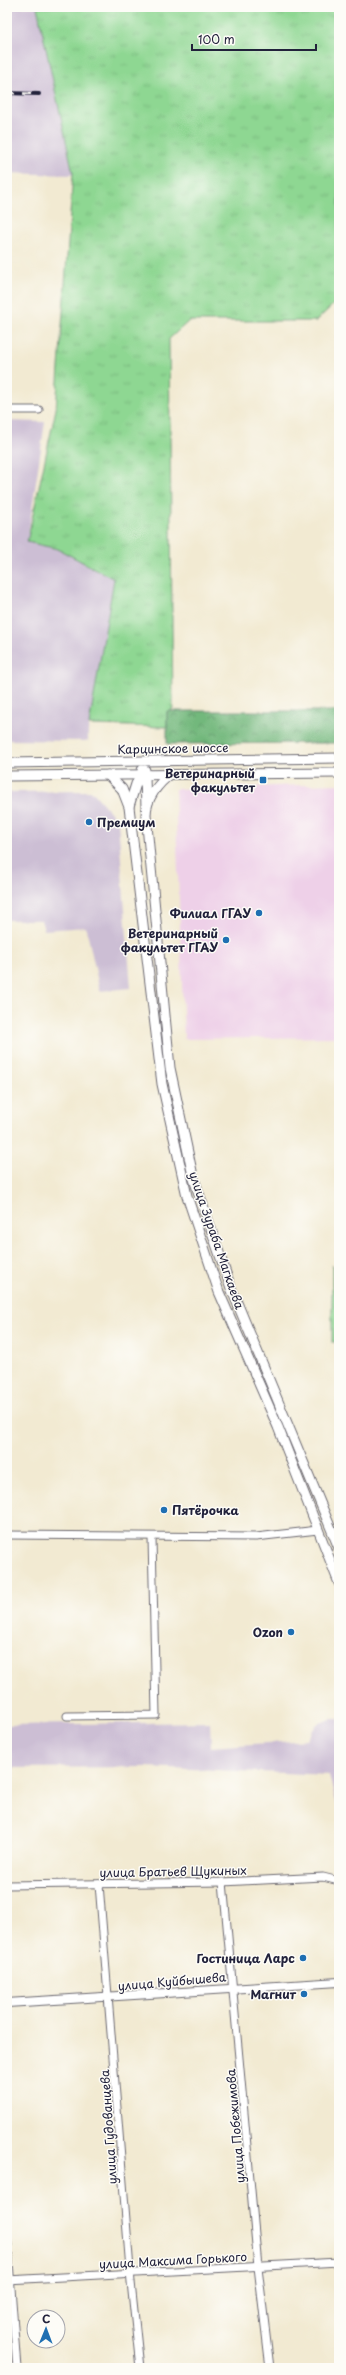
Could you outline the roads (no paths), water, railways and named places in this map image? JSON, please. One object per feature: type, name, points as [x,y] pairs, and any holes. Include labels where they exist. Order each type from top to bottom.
[{"type":"main road","name":"Карцинское шоссе","points":[[7,763],[339,758]]},
{"type":"main road","points":[[128,761],[143,774]]},
{"type":"main road","points":[[129,807],[130,798],[143,774],[152,764],[162,761]]},
{"type":"main road","points":[[7,776],[339,773]]},
{"type":"main road","name":"улица Зураба Магкаева","points":[[143,774],[170,1068],[193,1176],[231,1288],[339,1548]]},
{"type":"main road","points":[[146,808],[159,784],[171,774]]},
{"type":"main road","name":"улица Зураба Магкаева","points":[[108,775],[122,789],[129,807],[162,1084],[187,1196],[219,1292],[278,1427],[339,1583]]},
{"type":"street","points":[[7,410],[39,410]]},
{"type":"street","points":[[219,1292],[231,1288]]},
{"type":"street","points":[[7,1535],[152,1538],[256,1538],[318,1530]]},
{"type":"street","points":[[67,1716],[156,1715],[152,1538]]},
{"type":"street","name":"улица Братьев Щукиных","points":[[7,1886],[223,1882],[323,1877],[339,1882]]},
{"type":"street","name":"улица Побежимова","points":[[223,1882],[258,2268],[270,2368]]},
{"type":"street","name":"улица Гудованцева","points":[[99,1884],[130,2273],[140,2368]]},
{"type":"street","name":"улица Куйбышева","points":[[7,2003],[108,1998],[233,1988],[339,1982]]},
{"type":"street","points":[[7,2234],[9,2280],[17,2368]]},
{"type":"street","name":"улица Максима Горького","points":[[9,2280],[258,2268],[339,2262]]},
{"type":"railway","points":[[7,93],[39,94]]},
{"type":"place","name":"Ветеринарный факультет","points":[[263,780]]},
{"type":"place","name":"Премиум","points":[[89,822]]},
{"type":"place","name":"Филиал ГГАУ","points":[[259,913]]},
{"type":"place","name":"Ветеринарный факультет ГГАУ","points":[[226,940]]},
{"type":"place","name":"Пятёрочка","points":[[164,1510]]},
{"type":"place","name":"Ozon","points":[[291,1632]]},
{"type":"place","name":"Гостиница Ларс","points":[[303,1958]]},
{"type":"place","name":"Магнит","points":[[304,1994]]}]
